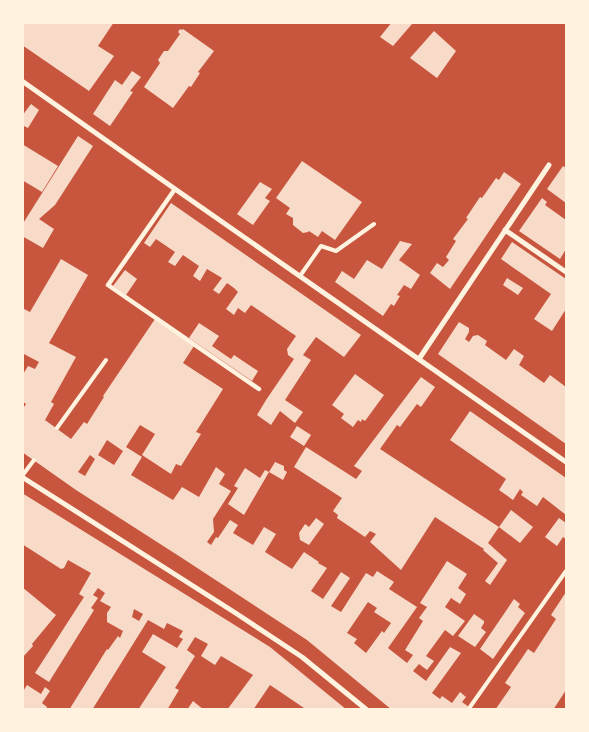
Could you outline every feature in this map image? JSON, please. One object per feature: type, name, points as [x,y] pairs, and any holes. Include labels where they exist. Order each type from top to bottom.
[{"type":"street","points":[[22,81],[566,462]]},
{"type":"street","points":[[419,359],[549,164]]},
{"type":"street","points":[[174,189],[108,285],[259,389]]},
{"type":"street","points":[[505,230],[566,272]]},
{"type":"street","points":[[22,477],[302,657],[367,710]]},
{"type":"lane","points":[[300,276],[321,246],[336,251],[374,224]]},
{"type":"lane","points":[[57,428],[106,360]]},
{"type":"lane","points":[[22,477],[34,460]]},
{"type":"lane","points":[[470,708],[566,571]]},
{"type":"building","points":[[24,22],[114,22],[98,46],[114,56],[89,91],[22,45],[22,24]]},
{"type":"building","points":[[392,22],[411,22],[412,24],[393,46],[380,37]]},
{"type":"building","points":[[180,29],[183,29],[214,51],[198,72],[200,73],[191,87],[189,86],[173,108],[144,87],[160,63],[158,60],[164,51],[168,51],[180,34],[178,32]]},
{"type":"building","points":[[434,31],[456,51],[437,78],[410,58]]},
{"type":"building","points":[[132,71],[141,77],[130,91],[133,92],[110,126],[93,114],[115,80],[122,85]]},
{"type":"building","points":[[31,104],[39,110],[28,128],[22,125],[22,116]]},
{"type":"building","points":[[78,136],[93,146],[55,205],[39,219],[54,229],[43,248],[22,236],[22,225]]},
{"type":"building","points":[[22,144],[58,166],[42,192],[22,180]]},
{"type":"building","points":[[302,161],[362,202],[335,240],[322,231],[318,237],[309,231],[303,233],[293,225],[293,218],[286,214],[290,208],[276,198]]},
{"type":"building","points":[[563,166],[566,168],[566,203],[547,189]]},
{"type":"building","points":[[504,172],[521,184],[450,289],[430,273],[437,263],[443,267],[449,260],[446,257],[456,241],[453,239],[468,219],[466,218],[480,197],[482,198],[496,178],[499,180]]},
{"type":"building","points":[[260,182],[272,189],[265,198],[270,201],[253,225],[237,214]]},
{"type":"building","points":[[542,198],[547,202],[545,205],[566,220],[566,249],[560,259],[519,231]]},
{"type":"building","points":[[171,203],[361,335],[344,357],[316,337],[303,355],[311,360],[285,400],[303,412],[295,423],[280,411],[271,425],[257,415],[294,359],[288,355],[287,349],[296,336],[251,305],[245,313],[238,308],[234,315],[226,309],[238,292],[227,283],[219,294],[213,290],[222,278],[207,269],[200,281],[193,276],[199,266],[183,255],[175,266],[168,262],[175,252],[156,239],[150,247],[144,243]]},
{"type":"building","points":[[400,241],[412,244],[399,260],[420,275],[411,289],[404,285],[397,295],[400,296],[394,306],[391,304],[383,316],[335,282],[342,271],[354,279],[367,260],[382,269]]},
{"type":"building","points":[[512,242],[566,279],[566,309],[552,331],[534,319],[551,294],[501,259]]},
{"type":"building","points":[[61,259],[88,275],[49,343],[76,357],[51,402],[54,404],[45,420],[71,439],[84,422],[87,424],[103,396],[155,319],[194,346],[183,363],[223,389],[196,432],[201,434],[181,466],[176,464],[171,474],[142,455],[155,434],[140,425],[126,447],[142,457],[131,475],[173,500],[182,487],[199,497],[216,467],[225,474],[219,484],[231,491],[213,519],[214,532],[207,542],[211,545],[230,520],[238,525],[233,533],[253,545],[264,527],[276,534],[265,552],[292,569],[304,552],[327,568],[311,591],[323,599],[341,572],[350,578],[331,606],[341,612],[366,573],[373,577],[377,571],[394,582],[389,589],[417,607],[388,648],[407,663],[413,655],[405,650],[423,621],[419,618],[427,607],[420,603],[447,561],[467,574],[458,588],[466,594],[460,604],[451,598],[445,607],[465,621],[453,636],[445,630],[426,656],[434,661],[427,670],[419,664],[413,671],[426,681],[450,647],[461,653],[432,693],[440,699],[442,696],[452,703],[460,692],[466,697],[462,702],[473,710],[392,710],[307,640],[76,490],[22,452],[22,410],[26,404],[22,401],[22,376],[28,366],[35,369],[39,362],[22,353],[22,308],[30,312]],"holes":[[[107,440],[123,451],[114,465],[98,455]],[[90,455],[95,459],[85,476],[78,472]],[[368,602],[377,608],[374,612],[391,623],[384,633],[382,631],[366,653],[354,643],[357,639],[347,633]]]},
{"type":"building","points":[[125,270],[137,279],[126,295],[113,286]]},
{"type":"building","points":[[507,278],[523,288],[518,295],[503,285]]},
{"type":"building","points":[[459,322],[469,328],[465,339],[469,342],[473,336],[478,335],[487,341],[485,345],[506,360],[514,349],[524,356],[519,365],[544,383],[550,375],[566,387],[566,444],[438,354]]},
{"type":"building","points":[[199,323],[219,336],[212,346],[231,359],[234,355],[258,371],[252,381],[189,338]]},
{"type":"building","points":[[355,374],[384,395],[365,421],[362,419],[361,422],[358,420],[353,427],[341,418],[344,414],[332,405]]},
{"type":"building","points":[[421,377],[435,387],[421,407],[417,404],[400,427],[397,425],[380,449],[499,527],[488,543],[507,560],[490,585],[485,581],[498,563],[484,549],[435,517],[401,570],[370,542],[376,534],[370,531],[365,537],[337,518],[338,515],[333,511],[342,498],[294,467],[306,447],[356,479],[362,471],[354,466]]},
{"type":"building","points":[[470,411],[566,478],[566,515],[543,497],[537,506],[521,495],[523,492],[520,489],[513,500],[499,490],[506,479],[450,440]]},
{"type":"building","points":[[297,426],[311,435],[304,446],[290,437]]},
{"type":"building","points":[[275,462],[284,466],[284,470],[287,472],[283,480],[269,472]]},
{"type":"building","points":[[245,468],[260,478],[265,470],[269,472],[244,515],[228,504],[238,488],[234,486]]},
{"type":"building","points":[[22,493],[270,647],[347,710],[307,710],[270,685],[253,710],[227,710],[253,675],[221,656],[215,665],[201,656],[208,644],[195,637],[187,650],[195,656],[175,688],[179,690],[167,710],[138,710],[166,667],[142,652],[153,634],[177,648],[183,639],[179,637],[183,631],[167,623],[164,629],[148,620],[92,710],[69,710],[107,649],[118,636],[120,638],[123,631],[107,622],[107,613],[111,607],[100,601],[105,593],[98,588],[93,595],[98,598],[91,608],[94,610],[49,682],[35,673],[84,597],[79,594],[91,573],[68,560],[64,568],[61,569],[22,544]],"holes":[[[134,609],[143,614],[139,621],[132,617]]]},
{"type":"building","points":[[511,510],[533,527],[520,543],[499,527]]},
{"type":"building","points":[[316,518],[324,524],[309,545],[300,540],[299,533],[305,524],[309,527]]},
{"type":"building","points":[[559,518],[566,523],[566,539],[563,537],[557,546],[545,537]]},
{"type":"building","points":[[22,587],[56,615],[22,658]]},
{"type":"building","points":[[566,592],[566,690],[553,710],[495,710],[511,687],[505,683],[528,649],[534,653],[556,619],[551,615]]},
{"type":"building","points":[[514,599],[520,604],[518,607],[525,613],[493,659],[480,649]]},
{"type":"building","points":[[474,614],[484,621],[481,628],[486,632],[475,647],[458,636]]},
{"type":"building","points":[[27,685],[41,694],[45,687],[50,691],[42,703],[47,707],[46,710],[22,710],[22,693]]},
{"type":"building","points":[[193,701],[204,710],[187,710]]}]
